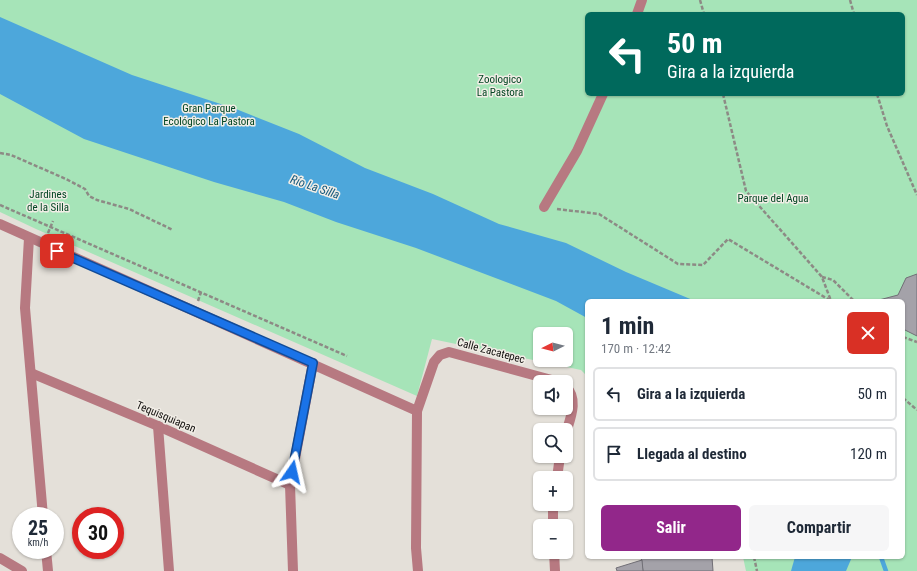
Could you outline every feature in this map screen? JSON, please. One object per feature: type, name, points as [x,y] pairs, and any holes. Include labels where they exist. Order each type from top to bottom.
[{"type":"street","points":[[638,12],[642,0]]},
{"type":"street","points":[[544,207],[577,152],[602,96]]},
{"type":"street","points":[[0,224],[313,363],[417,411],[416,548],[418,571]]},
{"type":"street","points":[[29,238],[25,308],[42,507]]},
{"type":"street","name":"Calle Zacatepec","points":[[417,411],[434,362],[440,355],[449,352],[533,375]]},
{"type":"street","points":[[293,571],[290,485],[313,363]]},
{"type":"street","name":"Tequisquiapan","points":[[31,373],[158,426],[290,485]]},
{"type":"street","points":[[158,426],[169,571]]},
{"type":"street","points":[[0,558],[22,571]]},
{"type":"street","points":[[47,559],[48,571]]},
{"type":"street","points":[[554,559],[555,571]]},
{"type":"path","points":[[700,0],[703,12]]},
{"type":"path","points":[[850,0],[853,12]]},
{"type":"path","points":[[723,96],[746,191],[822,277],[830,299]]},
{"type":"path","points":[[878,96],[887,126],[917,195]]},
{"type":"path","points":[[0,153],[11,155],[66,179],[85,189],[89,196],[97,200],[129,209],[173,230]]},
{"type":"path","points":[[0,205],[347,356]]},
{"type":"path","points":[[544,207],[599,214],[678,264],[703,265],[728,238],[828,299]]},
{"type":"path","points":[[822,277],[834,280],[852,299]]},
{"type":"path","points":[[905,338],[917,342]]},
{"type":"path","points":[[905,400],[917,410]]},
{"type":"path","points":[[754,559],[757,571]]},
{"type":"green space","points":[[0,0],[917,0],[917,571],[746,571],[743,559],[905,559],[905,299],[585,299],[585,374],[581,370],[567,367],[573,367],[573,327],[533,327],[533,360],[432,339],[417,396],[0,212]]},
{"type":"water","name":"Río La Silla","points":[[0,17],[132,75],[236,109],[299,134],[365,168],[433,194],[499,224],[566,243],[626,272],[690,299],[585,299],[585,317],[556,301],[416,248],[336,222],[284,202],[214,182],[84,139],[0,94]]},
{"type":"water","points":[[794,559],[851,559],[846,571],[791,571]]},
{"type":"building","points":[[917,274],[917,336],[905,330],[905,299],[883,299],[898,295],[906,278]]},
{"type":"building","points":[[641,559],[712,559],[713,571],[643,571]]},
{"type":"building","points":[[642,560],[643,571],[617,571],[616,568]]},
{"type":"waterway","points":[[882,559],[886,571]]},
{"type":"route","points":[[57,251],[313,363],[292,472]]},
{"type":"park label","name":"Zoologico La Pastora","points":[[500,85]]},
{"type":"park label","name":"Gran Parque Ecológico La Pastora","points":[[209,114]]},
{"type":"park label","name":"Parque del Agua","points":[[773,198]]},
{"type":"park label","name":"Jardines de la Silla","points":[[48,200]]}]
